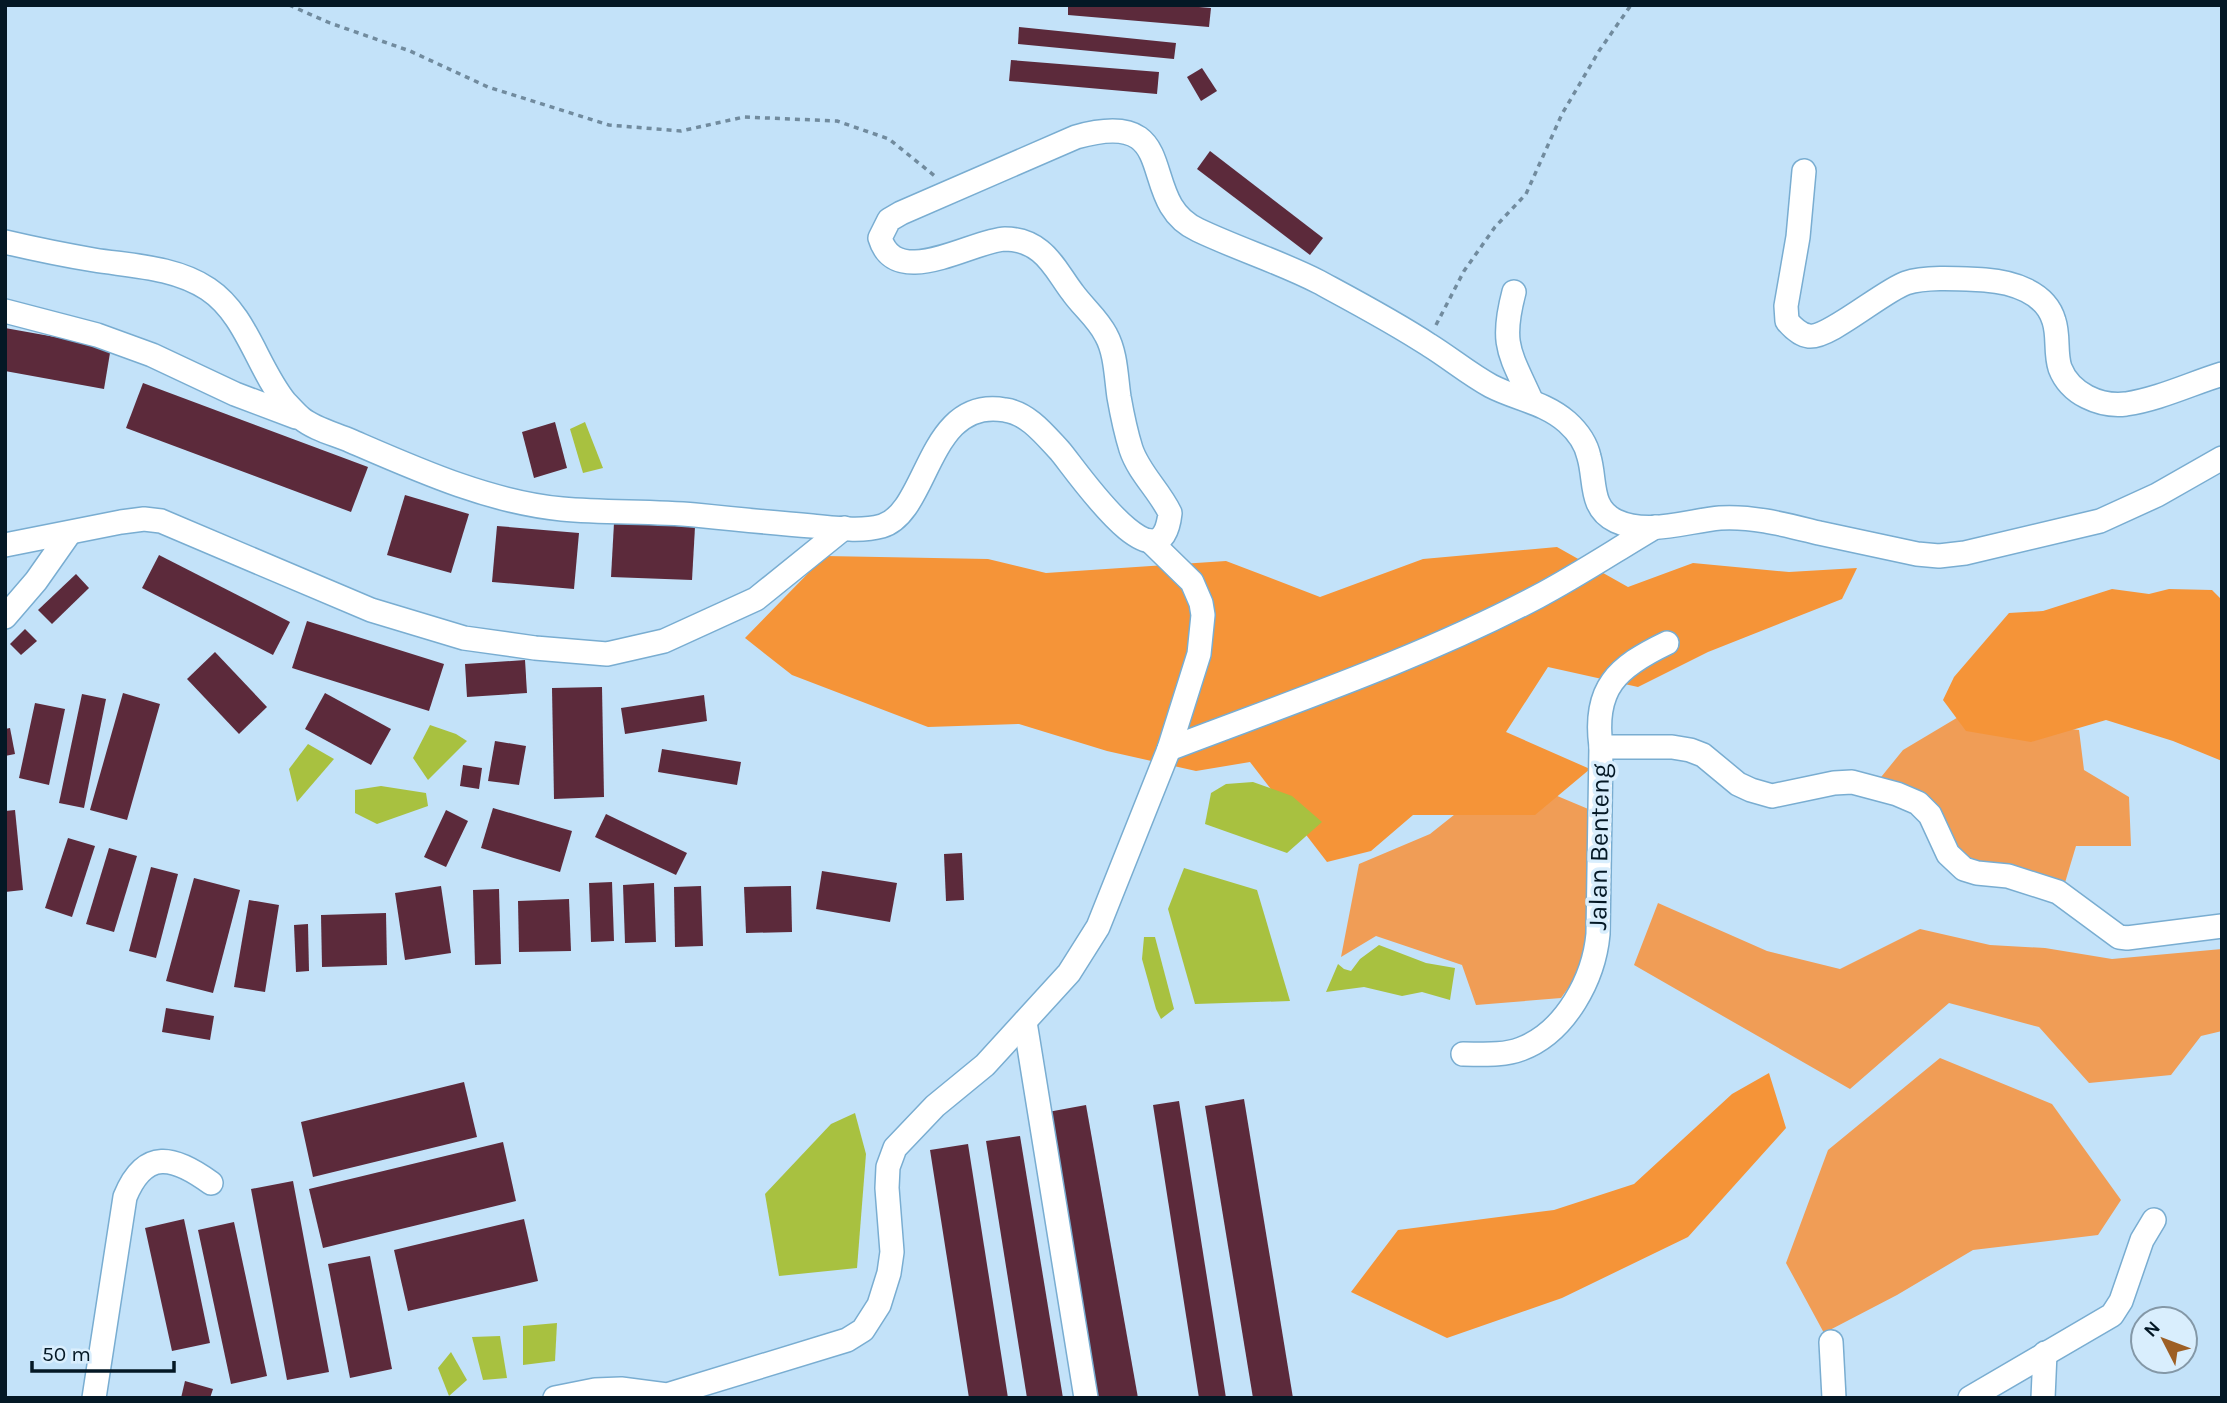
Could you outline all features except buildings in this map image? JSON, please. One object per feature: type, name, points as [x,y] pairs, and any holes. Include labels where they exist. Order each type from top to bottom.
[{"type":"street","points":[[1150,541],[1166,532],[1170,513],[1137,464],[1132,451],[1119,400],[1111,347],[1098,322],[1077,299],[1050,261],[1041,251],[1019,241],[1004,239],[948,256],[917,262],[897,258],[888,253],[882,245],[881,232],[889,220],[1076,137],[1104,130],[1132,134],[1147,145],[1156,161],[1167,202],[1178,218],[1196,229],[1279,262],[1427,343],[1491,386],[1551,410],[1577,433],[1590,457],[1594,495],[1607,516],[1632,526],[1655,527],[1722,518],[1745,518],[1776,522],[1917,554],[1938,556],[1965,553],[2100,521],[2157,495],[2222,458]]},
{"type":"street","points":[[1804,171],[1798,237],[1786,306],[1787,321],[1802,334],[1816,336],[1830,329],[1904,283],[1919,280],[1988,281],[2021,286],[2040,300],[2054,321],[2060,367],[2066,378],[2085,396],[2097,402],[2124,404],[2172,393],[2222,374]]},
{"type":"street","points":[[5,242],[55,254],[171,273],[189,278],[211,291],[244,331],[284,400],[303,420]]},
{"type":"street","points":[[1514,292],[1506,338],[1509,354],[1531,400]]},
{"type":"street","points":[[5,311],[97,335],[130,347],[235,394],[473,489],[512,501],[561,509],[690,515],[844,528],[880,526],[893,520],[909,500],[932,453],[950,430],[972,413],[998,409],[1014,412],[1033,424],[1062,453],[1110,515],[1138,537],[1150,541],[1192,582],[1203,615],[1199,654],[1169,749],[1098,927],[1069,973],[1025,1022],[985,1065],[935,1106],[895,1148],[888,1167],[892,1252],[889,1273],[879,1305],[863,1330],[847,1340],[669,1396],[621,1389],[595,1390],[555,1398]]},
{"type":"street","points":[[5,545],[121,522],[144,519],[161,521],[270,569],[385,614],[464,638],[607,654],[664,641],[756,599],[844,528]]},
{"type":"street","points":[[1169,749],[1296,703],[1488,621],[1538,597],[1655,527]]},
{"type":"street","points":[[5,617],[69,534]]},
{"type":"street","points":[[1601,747],[1600,706],[1606,690],[1621,670],[1637,657],[1667,643]]},
{"type":"street","name":"Jalan Benteng","points":[[1463,1054],[1495,1054],[1521,1049],[1547,1035],[1573,1005],[1588,979],[1596,956],[1598,934],[1601,747],[1672,747],[1689,750],[1703,755],[1738,784],[1773,796],[1833,783],[1852,782],[1898,794],[1918,803],[1930,814],[1948,854],[1964,869],[2008,876],[2058,892],[2119,937],[2222,926]]},
{"type":"street","points":[[1025,1022],[1086,1398]]},
{"type":"street","points":[[94,1398],[125,1197],[133,1178],[148,1165],[160,1160],[190,1167],[211,1183]]},
{"type":"street","points":[[1970,1398],[2112,1315],[2118,1308],[2142,1240],[2154,1220]]},
{"type":"street","points":[[1831,1342],[1834,1398]]},
{"type":"street","points":[[2043,1398],[2045,1353]]},
{"type":"path","points":[[289,5],[330,23],[410,51],[488,87],[609,125],[681,131],[744,117],[837,121],[889,139],[934,177],[975,182]]},
{"type":"path","points":[[1427,343],[1464,271],[1495,228],[1526,194],[1562,114],[1599,51],[1631,5]]},
{"type":"shaded area","points":[[585,422],[603,468],[583,473],[570,429]]},
{"type":"shaded area","points":[[1557,547],[1628,587],[1693,563],[1789,572],[1857,568],[1842,599],[1708,652],[1638,687],[1548,667],[1506,732],[1590,769],[1535,815],[1413,815],[1371,851],[1327,862],[1250,762],[1196,771],[1107,751],[1019,724],[928,727],[792,675],[745,638],[825,556],[988,559],[1046,573],[1226,561],[1320,597],[1423,559]]},
{"type":"shaded area","points":[[2112,589],[2149,594],[2169,589],[2212,590],[2222,600],[2222,761],[2173,741],[2106,720],[2031,742],[1966,731],[1943,700],[1954,677],[2009,613],[2043,611]]},
{"type":"shaded area","points":[[1960,716],[2079,730],[2084,770],[2129,797],[2131,846],[2076,846],[2061,896],[1977,879],[1942,818],[1873,787],[1903,750]]},
{"type":"shaded area","points":[[430,725],[467,741],[428,780],[413,758]]},
{"type":"shaded area","points":[[308,744],[334,759],[297,802],[289,769]]},
{"type":"shaded area","points":[[1253,782],[1292,796],[1322,822],[1287,853],[1205,824],[1211,793],[1226,784]]},
{"type":"shaded area","points":[[381,786],[426,793],[428,806],[377,824],[355,813],[355,790]]},
{"type":"shaded area","points":[[1543,790],[1593,811],[1586,963],[1561,998],[1476,1005],[1462,965],[1376,936],[1341,957],[1359,864],[1430,834],[1464,807]]},
{"type":"shaded area","points":[[1184,868],[1257,890],[1290,1001],[1195,1004],[1168,909]]},
{"type":"shaded area","points":[[1658,903],[1767,951],[1840,969],[1920,929],[1990,945],[2045,948],[2112,959],[2222,949],[2222,1031],[2201,1036],[2171,1075],[2089,1083],[2039,1027],[1949,1003],[1850,1089],[1634,965]]},
{"type":"shaded area","points":[[1144,937],[1155,937],[1174,1009],[1161,1019],[1142,959]]},
{"type":"shaded area","points":[[1379,945],[1426,963],[1455,968],[1450,1000],[1422,992],[1402,996],[1364,987],[1326,992],[1338,964],[1351,971],[1360,959]]},
{"type":"shaded area","points":[[1940,1058],[2052,1104],[2121,1200],[2098,1235],[1973,1250],[1897,1295],[1824,1333],[1786,1263],[1828,1150]]},
{"type":"shaded area","points":[[1769,1073],[1786,1128],[1688,1237],[1562,1298],[1447,1338],[1351,1292],[1398,1230],[1554,1210],[1634,1184],[1732,1094]]},
{"type":"shaded area","points":[[855,1113],[866,1154],[857,1268],[779,1276],[765,1194],[831,1124]]},
{"type":"shaded area","points":[[557,1323],[555,1361],[523,1365],[523,1326]]},
{"type":"shaded area","points":[[500,1336],[507,1378],[483,1380],[472,1337]]},
{"type":"shaded area","points":[[451,1352],[467,1380],[449,1396],[438,1368]]}]
